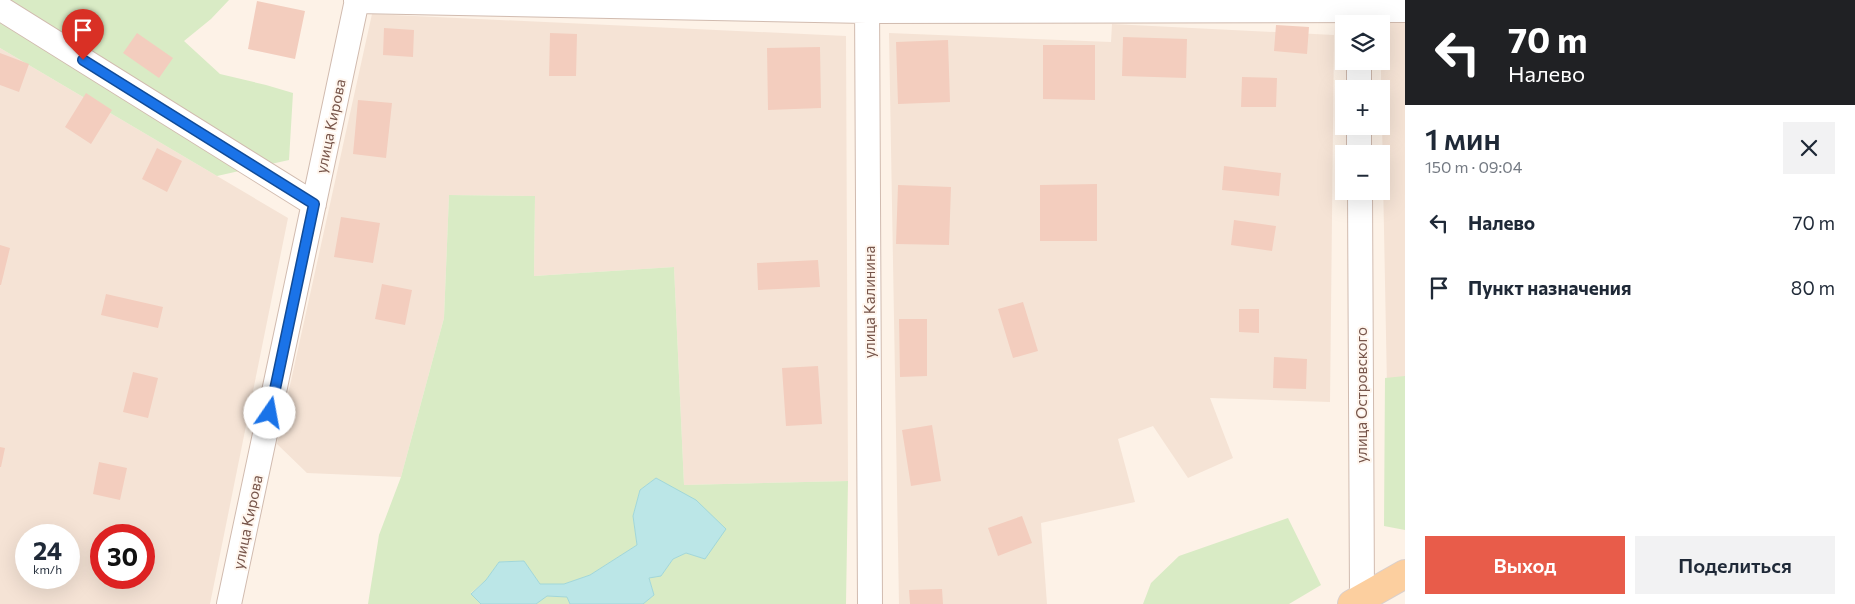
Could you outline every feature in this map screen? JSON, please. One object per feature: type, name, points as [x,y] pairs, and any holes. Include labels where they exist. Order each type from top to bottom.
[{"type":"main road","points":[[1357,601],[1405,574]]},
{"type":"street","points":[[357,1],[1405,10]]},
{"type":"street","name":"улица Кирова","points":[[229,604],[357,1]]},
{"type":"street","name":"улица Калинина","points":[[867,6],[870,604]]},
{"type":"street","points":[[0,8],[314,204]]},
{"type":"street","name":"улица Островского","points":[[1357,601],[1360,200]]},
{"type":"shaded area","points":[[372,14],[846,36],[848,481],[684,485],[674,267],[534,276],[535,196],[449,195],[444,318],[401,477],[307,473],[277,444]]},
{"type":"shaded area","points":[[1390,20],[1405,20],[1405,386],[1387,387],[1383,200],[1390,200],[1390,145],[1382,145],[1382,135],[1390,135],[1390,80],[1381,80],[1381,70],[1390,70]]},
{"type":"shaded area","points":[[1112,24],[1334,35],[1330,402],[1210,398],[1233,458],[1188,478],[1153,426],[1118,439],[1135,502],[1041,523],[1047,604],[899,604],[889,33],[1111,42]]},
{"type":"shaded area","points":[[0,48],[288,218],[210,604],[0,604]]},
{"type":"green space","points":[[0,0],[229,0],[211,19],[184,41],[220,74],[293,93],[289,160],[217,176],[0,48]]},
{"type":"green space","points":[[449,195],[535,196],[534,276],[674,267],[684,485],[848,481],[846,604],[643,604],[654,595],[649,577],[661,576],[673,559],[686,553],[705,559],[713,546],[670,487],[656,478],[640,490],[633,516],[637,545],[590,575],[564,584],[540,584],[524,561],[499,562],[486,580],[471,593],[481,604],[368,604],[379,535],[401,477],[444,318]]},
{"type":"green space","points":[[1405,376],[1405,530],[1384,526],[1385,378]]},
{"type":"green space","points":[[1288,518],[1321,585],[1289,604],[1143,604],[1151,583],[1179,556]]},
{"type":"green space","points":[[546,596],[567,597],[570,604],[536,604]]},
{"type":"water","points":[[656,478],[696,500],[726,529],[705,559],[686,553],[673,559],[661,576],[649,578],[654,595],[643,604],[570,604],[567,597],[547,596],[536,604],[481,604],[471,594],[486,580],[499,562],[524,561],[540,584],[564,584],[590,575],[637,545],[633,516],[640,490]]},
{"type":"building","points":[[257,1],[305,11],[295,59],[248,49]]},
{"type":"building","points":[[1276,25],[1309,27],[1307,54],[1274,51]]},
{"type":"building","points":[[384,28],[414,30],[413,57],[383,55]]},
{"type":"building","points":[[137,33],[173,58],[159,78],[123,53]]},
{"type":"building","points":[[550,33],[577,34],[576,76],[549,76]]},
{"type":"building","points":[[1123,37],[1187,39],[1186,78],[1122,76]]},
{"type":"building","points":[[948,40],[950,102],[898,104],[896,42]]},
{"type":"building","points":[[1043,45],[1095,45],[1095,100],[1043,99]]},
{"type":"building","points":[[820,47],[821,108],[768,110],[767,48]]},
{"type":"building","points":[[0,53],[29,64],[19,92],[0,85]]},
{"type":"building","points":[[1242,77],[1277,78],[1276,107],[1241,107]]},
{"type":"building","points":[[86,93],[112,110],[91,144],[65,127]]},
{"type":"building","points":[[358,100],[392,103],[386,158],[353,154]]},
{"type":"building","points":[[157,148],[182,161],[167,192],[142,179]]},
{"type":"building","points":[[1224,166],[1281,173],[1279,196],[1222,190]]},
{"type":"building","points":[[1097,184],[1097,241],[1040,241],[1040,185]]},
{"type":"building","points":[[898,185],[951,187],[949,245],[896,244]]},
{"type":"building","points":[[341,217],[380,223],[373,263],[334,257]]},
{"type":"building","points":[[1234,220],[1276,226],[1272,251],[1231,245]]},
{"type":"building","points":[[0,245],[10,248],[1,285],[0,285]]},
{"type":"building","points":[[818,260],[820,287],[758,290],[757,263]]},
{"type":"building","points":[[382,284],[412,290],[405,325],[375,319]]},
{"type":"building","points":[[106,294],[163,307],[158,328],[101,315]]},
{"type":"building","points":[[1023,302],[1038,351],[1013,358],[998,309]]},
{"type":"building","points":[[1239,309],[1259,309],[1259,333],[1239,332]]},
{"type":"building","points":[[899,319],[927,319],[927,376],[900,377]]},
{"type":"building","points":[[1274,357],[1307,359],[1306,389],[1273,388]]},
{"type":"building","points":[[818,366],[822,424],[786,426],[782,368]]},
{"type":"building","points":[[133,372],[158,378],[148,418],[123,412]]},
{"type":"building","points":[[932,425],[941,481],[911,486],[902,430]]},
{"type":"building","points":[[0,447],[5,448],[1,467],[0,467]]},
{"type":"building","points":[[99,462],[127,468],[120,500],[93,494]]},
{"type":"building","points":[[1022,516],[1032,543],[998,556],[988,528]]},
{"type":"building","points":[[942,589],[943,604],[910,604],[909,590]]},
{"type":"route","points":[[83,60],[314,204],[270,413]]}]
